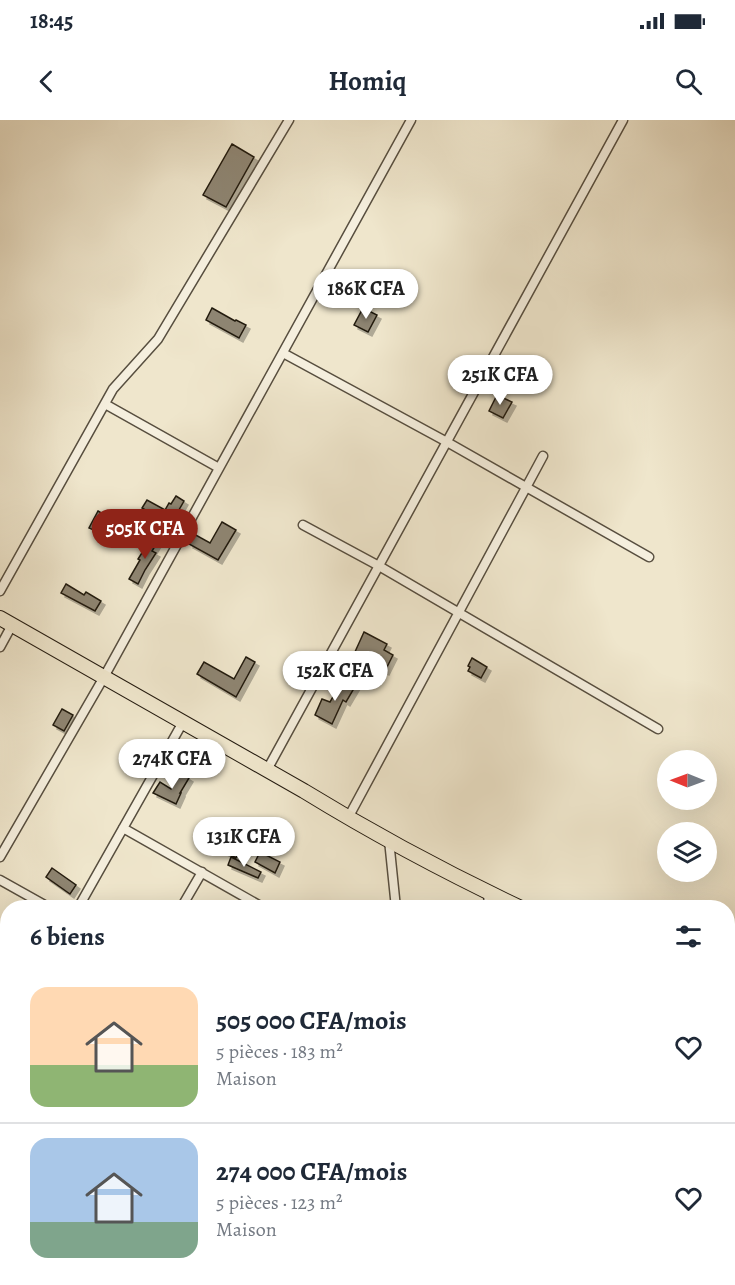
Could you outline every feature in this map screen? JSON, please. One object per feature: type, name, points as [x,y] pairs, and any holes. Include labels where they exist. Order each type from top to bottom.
[{"type":"main road","points":[[6,621],[348,818],[504,900]]},
{"type":"street","points":[[0,591],[113,389],[158,339],[289,120]]},
{"type":"street","points":[[0,857],[104,677],[411,120]]},
{"type":"street","points":[[267,770],[623,120]]},
{"type":"street","points":[[283,353],[447,442],[649,557]]},
{"type":"street","points":[[105,404],[219,468]]},
{"type":"street","points":[[348,818],[543,456]]},
{"type":"street","points":[[303,525],[379,566],[658,729]]},
{"type":"street","points":[[0,647],[6,621]]},
{"type":"street","points":[[82,900],[183,722]]},
{"type":"street","points":[[123,828],[250,900]]},
{"type":"street","points":[[389,840],[395,900]]},
{"type":"street","points":[[185,900],[201,872]]},
{"type":"street","points":[[0,879],[36,900]]},
{"type":"street","points":[[488,892],[488,900]]},
{"type":"building","points":[[232,144],[254,157],[226,207],[203,195]]},
{"type":"building","points":[[212,308],[246,325],[239,338],[206,320]]},
{"type":"building","points":[[363,308],[377,315],[368,332],[354,325]]},
{"type":"building","points":[[497,395],[512,402],[503,418],[489,411]]},
{"type":"building","points":[[176,496],[184,501],[171,524],[142,508],[147,500],[165,510]]},
{"type":"building","points":[[98,511],[113,520],[105,535],[89,528]]},
{"type":"building","points":[[222,522],[236,530],[218,560],[189,544],[194,534],[210,543]]},
{"type":"building","points":[[154,534],[160,538],[152,551],[156,553],[138,584],[129,579],[140,560],[138,559]]},
{"type":"building","points":[[66,584],[84,595],[86,592],[101,601],[95,611],[61,593]]},
{"type":"building","points":[[364,632],[387,644],[384,650],[393,655],[385,671],[354,654]]},
{"type":"building","points":[[246,657],[255,662],[236,697],[197,674],[204,662],[234,679]]},
{"type":"building","points":[[472,658],[487,667],[481,678],[468,671]]},
{"type":"building","points":[[344,678],[356,685],[346,702],[343,700],[332,724],[315,715],[322,699],[330,702]]},
{"type":"building","points":[[62,709],[73,715],[64,731],[53,725]]},
{"type":"building","points":[[181,773],[189,778],[176,804],[153,793],[160,782],[171,789]]},
{"type":"building","points":[[208,825],[243,843],[236,858],[205,841],[206,838],[202,836]]},
{"type":"building","points":[[247,828],[264,838],[257,849],[240,839]]},
{"type":"building","points":[[260,852],[280,862],[275,873],[255,862]]},
{"type":"building","points":[[231,857],[261,872],[258,878],[228,865]]},
{"type":"building","points":[[52,868],[76,885],[70,894],[46,877]]}]
